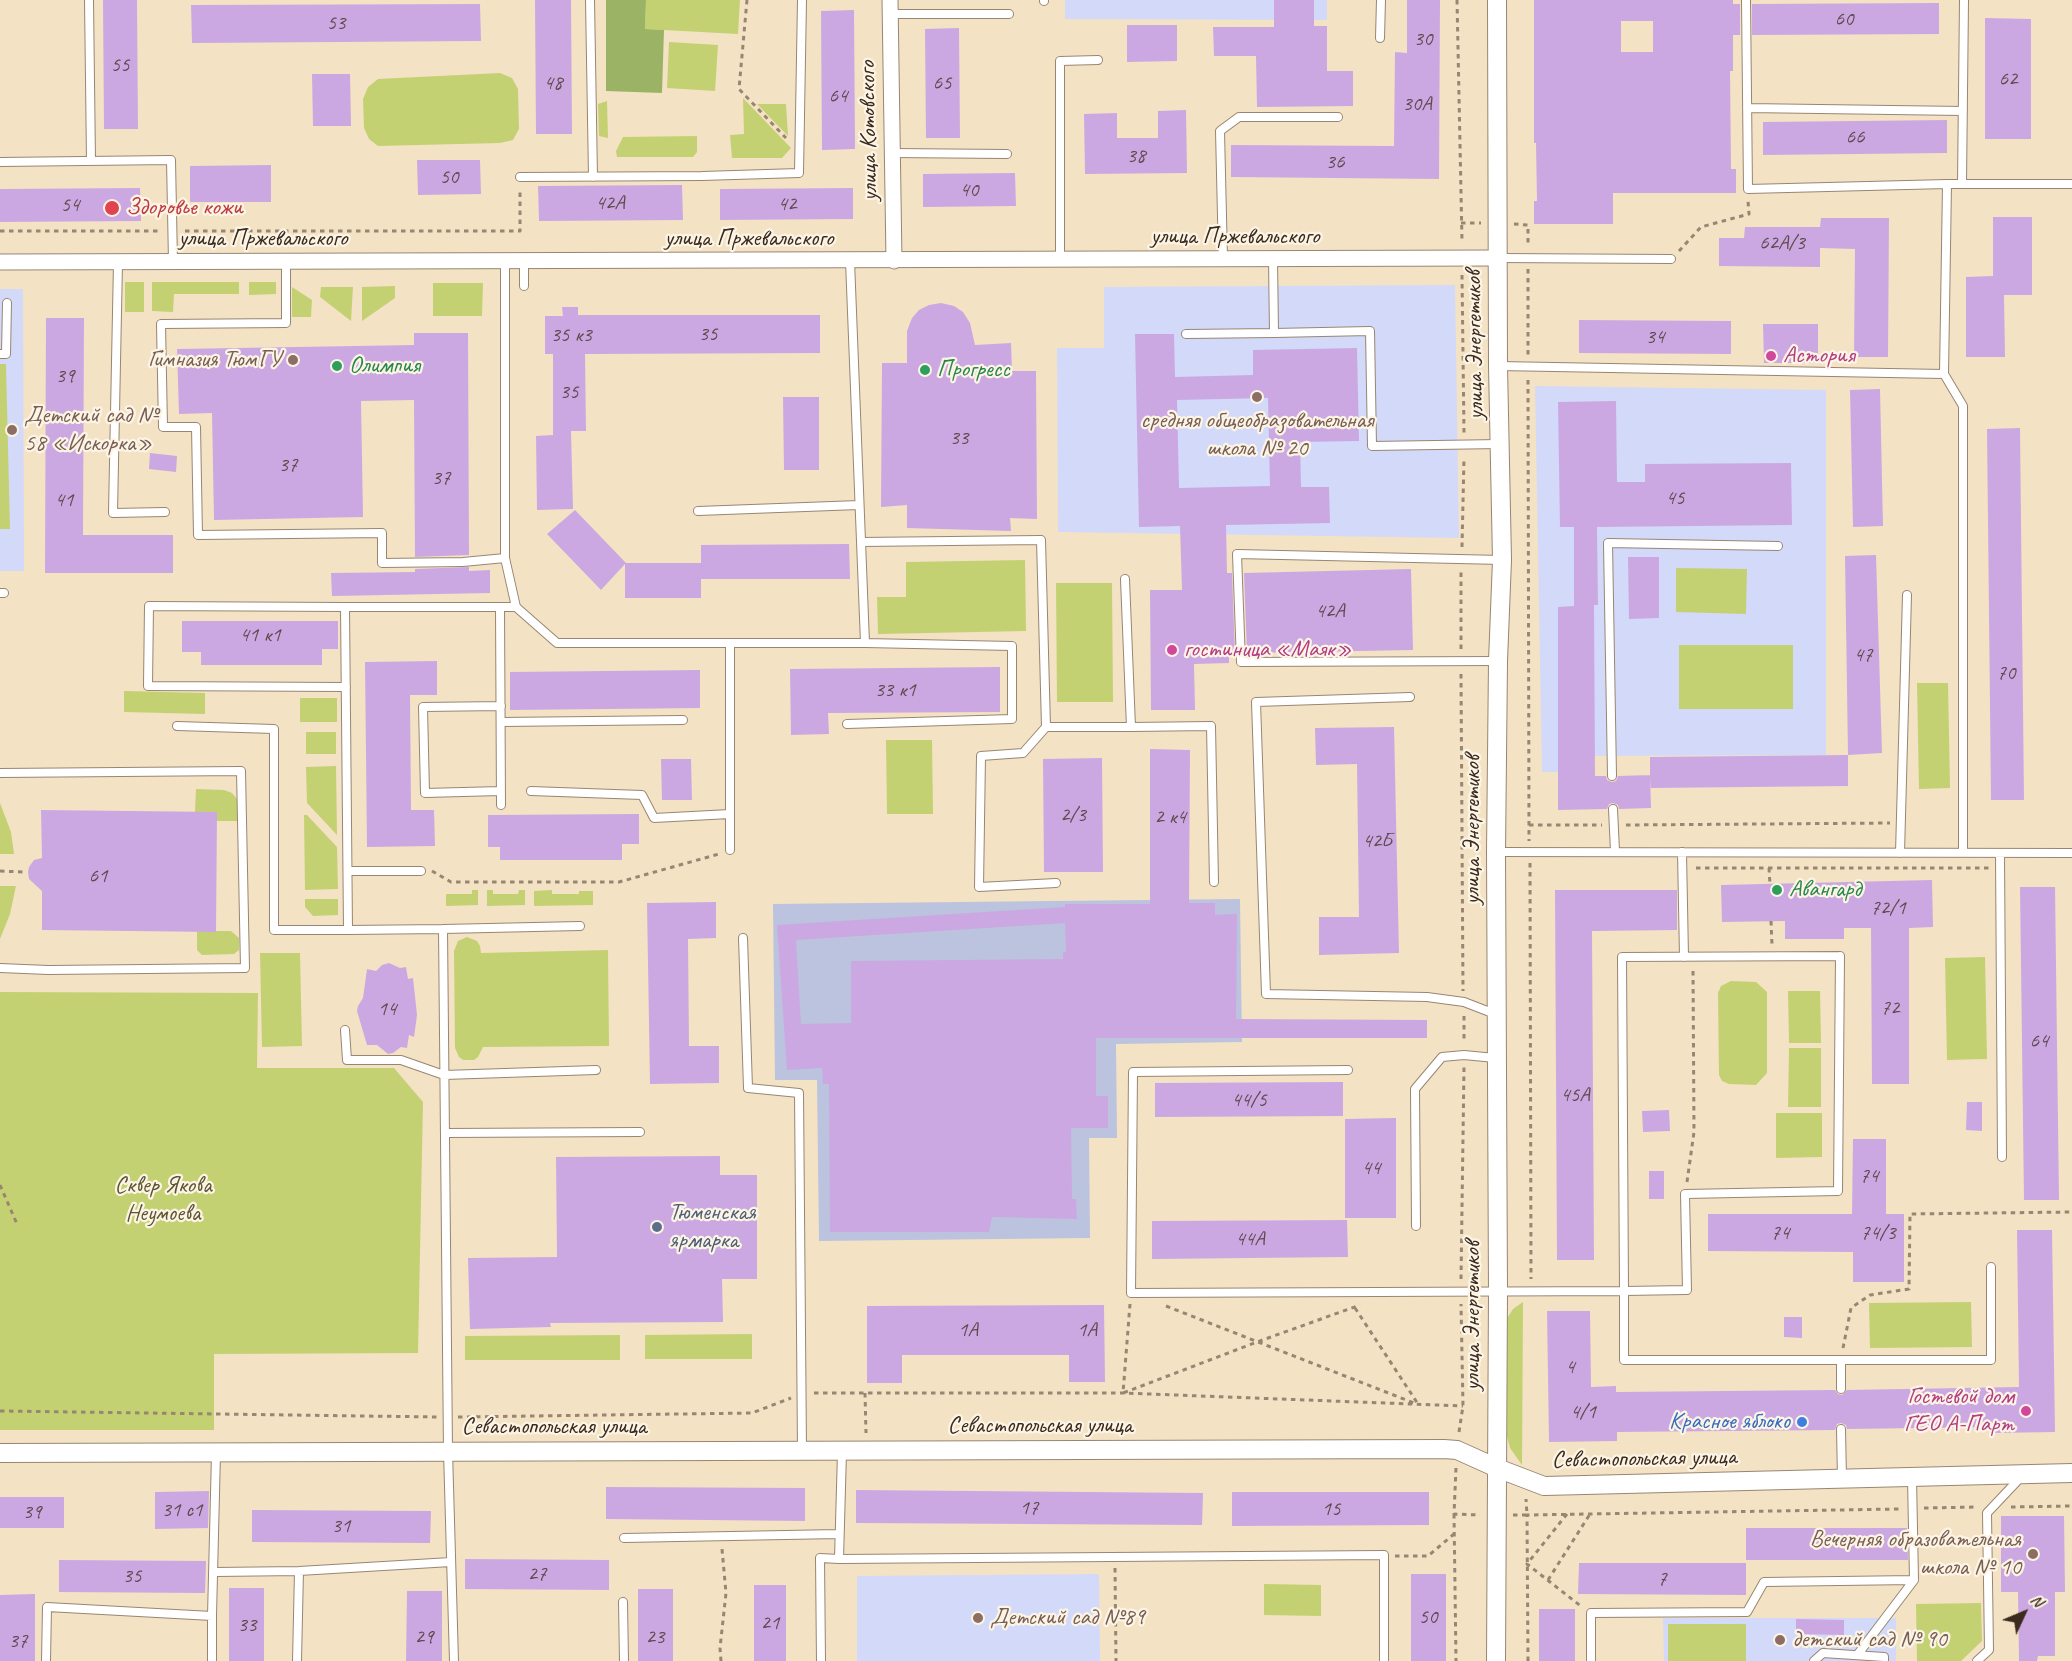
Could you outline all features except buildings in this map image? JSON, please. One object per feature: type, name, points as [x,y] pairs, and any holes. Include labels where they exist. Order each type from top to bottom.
[{"type":"street","name":"улица Энергетиков","points":[[1496,1661],[1498,1292],[1496,852],[1498,661],[1502,561],[1498,366],[1497,0]]},
{"type":"street","name":"улица Котовского","points":[[890,7],[894,261]]},
{"type":"street","name":"улица Пржевальского","points":[[0,262],[1498,258]]},
{"type":"street","name":"Севастопольская улица","points":[[0,1453],[1457,1450],[1544,1486],[2072,1473]]},
{"type":"lane","points":[[89,0],[91,161]]},
{"type":"lane","points":[[590,0],[593,177]]},
{"type":"lane","points":[[520,177],[800,173],[802,0]]},
{"type":"lane","points":[[1380,38],[1381,0]]},
{"type":"lane","points":[[1746,0],[1748,189],[1947,184],[2072,184]]},
{"type":"lane","points":[[1962,184],[1964,0]]},
{"type":"lane","points":[[890,7],[1009,14]]},
{"type":"lane","points":[[1060,260],[1060,61],[1098,60]]},
{"type":"lane","points":[[1747,108],[1963,111]]},
{"type":"lane","points":[[1223,260],[1220,131],[1239,117],[1338,117]]},
{"type":"lane","points":[[892,153],[1007,154]]},
{"type":"lane","points":[[0,162],[171,160],[173,262]]},
{"type":"lane","points":[[1947,184],[1944,374],[1963,406],[1963,853]]},
{"type":"lane","points":[[1498,258],[1671,259]]},
{"type":"lane","points":[[1273,259],[1274,333]]},
{"type":"lane","points":[[850,261],[865,643]]},
{"type":"lane","points":[[118,262],[113,513],[165,512]]},
{"type":"lane","points":[[285,262],[286,323],[162,324],[163,427],[196,427],[198,535],[382,533],[382,563],[463,562],[505,558]]},
{"type":"lane","points":[[505,262],[505,558],[516,607],[557,643],[865,643],[1012,646],[1012,719],[847,724]]},
{"type":"lane","points":[[524,262],[524,286]]},
{"type":"lane","points":[[0,354],[6,354],[7,303]]},
{"type":"lane","points":[[1186,334],[1370,331],[1372,446],[1501,444]]},
{"type":"lane","points":[[1498,366],[1944,374]]},
{"type":"lane","points":[[698,510],[860,505]]},
{"type":"lane","points":[[861,542],[1041,540],[1046,727],[1023,753],[981,756],[979,887],[1056,883]]},
{"type":"lane","points":[[1612,776],[1608,543],[1778,546]]},
{"type":"lane","points":[[1498,661],[1241,662],[1237,554],[1502,561]]},
{"type":"lane","points":[[1125,579],[1131,727]]},
{"type":"lane","points":[[1900,853],[1907,595]]},
{"type":"lane","points":[[346,687],[148,686],[149,606],[516,607]]},
{"type":"lane","points":[[345,607],[348,930]]},
{"type":"lane","points":[[500,607],[501,805]]},
{"type":"lane","points":[[730,644],[730,850]]},
{"type":"lane","points":[[1410,697],[1256,702],[1266,994],[1427,997],[1464,1002],[1497,1015]]},
{"type":"lane","points":[[501,706],[423,707],[425,793],[501,791]]},
{"type":"lane","points":[[501,722],[683,720]]},
{"type":"lane","points":[[177,726],[274,729],[274,930],[580,926]]},
{"type":"lane","points":[[1046,727],[1211,726],[1214,882]]},
{"type":"lane","points":[[0,773],[241,771],[245,968],[60,970],[0,968]]},
{"type":"lane","points":[[531,791],[642,795],[654,818],[730,814]]},
{"type":"lane","points":[[1613,809],[1615,851]]},
{"type":"lane","points":[[1496,852],[2072,853]]},
{"type":"lane","points":[[1682,852],[1684,957]]},
{"type":"lane","points":[[2000,853],[2002,1157]]},
{"type":"lane","points":[[348,871],[421,871]]},
{"type":"lane","points":[[443,929],[447,1418],[454,1661]]},
{"type":"lane","points":[[743,938],[748,1088],[799,1093],[802,1450]]},
{"type":"lane","points":[[1348,1070],[1133,1072],[1131,1293],[1461,1293],[1624,1292],[1687,1290],[1685,1194],[1838,1191],[1840,956],[1622,957],[1624,1292],[1624,1360],[1991,1360],[1991,1267]]},
{"type":"lane","points":[[345,1030],[347,1060],[401,1060],[444,1075],[596,1070]]},
{"type":"lane","points":[[1416,1226],[1415,1089],[1442,1057],[1464,1055],[1497,1058]]},
{"type":"lane","points":[[445,1133],[640,1132]]},
{"type":"lane","points":[[1840,1360],[1841,1389]]},
{"type":"lane","points":[[1841,1430],[1842,1479]]},
{"type":"lane","points":[[838,1559],[842,1450]]},
{"type":"lane","points":[[212,1661],[216,1452]]},
{"type":"lane","points":[[1977,1661],[1989,1650],[1987,1513],[2024,1474]]},
{"type":"lane","points":[[1858,1654],[1914,1581],[1912,1477]]},
{"type":"lane","points":[[624,1538],[839,1534]]},
{"type":"lane","points":[[821,1661],[820,1558],[1384,1556],[1384,1661]]},
{"type":"lane","points":[[215,1572],[299,1571],[451,1562]]},
{"type":"lane","points":[[297,1661],[299,1571]]},
{"type":"lane","points":[[1591,1661],[1591,1613],[1747,1612],[1764,1582],[1914,1581]]},
{"type":"lane","points":[[623,1602],[624,1661]]},
{"type":"lane","points":[[46,1661],[47,1607],[212,1616]]},
{"type":"lane","points":[[1814,1661],[1822,1653],[1884,1657],[1884,1661]]},
{"type":"path","points":[[747,0],[739,89],[800,152]]},
{"type":"path","points":[[1456,1661],[1454,1514],[1457,1450],[1463,1406],[1461,1293],[1464,1055],[1461,560],[1464,445],[1457,0]]},
{"type":"path","points":[[0,231],[520,231],[520,177]]},
{"type":"path","points":[[1671,259],[1701,227],[1749,214],[1748,189]]},
{"type":"path","points":[[1461,223],[1527,225],[1531,1292]]},
{"type":"path","points":[[1528,825],[1901,823]]},
{"type":"path","points":[[421,871],[434,872],[451,882],[619,882],[730,850]]},
{"type":"path","points":[[1682,868],[2000,868]]},
{"type":"path","points":[[1769,868],[1770,885]]},
{"type":"path","points":[[0,871],[23,872]]},
{"type":"path","points":[[1771,921],[1772,956]]},
{"type":"path","points":[[1685,1194],[1694,1132],[1693,957]]},
{"type":"path","points":[[0,1185],[17,1224]]},
{"type":"path","points":[[1840,1360],[1851,1308],[1870,1294],[1909,1289],[1910,1214],[2072,1212]]},
{"type":"path","points":[[1123,1393],[1131,1293]]},
{"type":"path","points":[[1345,1293],[1418,1404]]},
{"type":"path","points":[[1123,1393],[1365,1304]]},
{"type":"path","points":[[1162,1305],[1418,1404]]},
{"type":"path","points":[[0,1411],[447,1418],[752,1413],[802,1393],[1123,1393],[1463,1406]]},
{"type":"path","points":[[865,1393],[866,1450]]},
{"type":"path","points":[[1526,1479],[1528,1661]]},
{"type":"path","points":[[1454,1514],[1527,1515],[2072,1506]]},
{"type":"path","points":[[1527,1564],[1567,1514]]},
{"type":"path","points":[[1548,1580],[1590,1514]]},
{"type":"path","points":[[1384,1556],[1428,1556],[1455,1534]]},
{"type":"path","points":[[720,1536],[726,1593],[720,1648],[721,1661]]},
{"type":"path","points":[[1115,1557],[1116,1661]]},
{"type":"path","points":[[1527,1564],[1591,1613]]},
{"type":"shaded area","points":[[1065,0],[1327,0],[1327,20],[1065,19]]},
{"type":"shaded area","name":"средняя общеобразовательная школа № 20","points":[[1455,285],[1459,538],[1058,532],[1057,348],[1104,348],[1104,287]]},
{"type":"shaded area","name":"Детский сад № 58 «Искорка»","points":[[0,289],[23,289],[24,571],[0,571]]},
{"type":"shaded area","points":[[1535,386],[1826,390],[1826,755],[1558,756],[1558,772],[1542,772]]},
{"type":"shaded area","points":[[1240,899],[1242,1042],[1116,1044],[1117,1138],[1089,1138],[1090,1238],[819,1241],[817,1080],[775,1080],[773,904]]},
{"type":"shaded area","name":"Детский сад №89","points":[[1099,1574],[1100,1661],[857,1661],[857,1576]]},
{"type":"shaded area","name":"детский сад № 90","points":[[1663,1618],[1896,1618],[1896,1661],[1664,1661]]},
{"type":"green space","points":[[606,0],[646,0],[645,29],[664,30],[662,93],[606,91]]},
{"type":"green space","points":[[646,0],[740,0],[738,34],[645,29]]},
{"type":"green space","points":[[669,42],[718,45],[715,91],[667,88]]},
{"type":"green space","points":[[500,73],[512,78],[518,89],[519,129],[513,140],[500,143],[378,146],[369,139],[364,128],[363,99],[368,87],[378,79]]},
{"type":"green space","points":[[743,98],[791,148],[782,158],[732,158],[730,135],[744,134]]},
{"type":"green space","points":[[607,101],[608,138],[599,136],[598,104]]},
{"type":"green space","points":[[757,104],[786,104],[788,136]]},
{"type":"green space","points":[[697,136],[697,152],[693,157],[617,157],[616,151],[623,137]]},
{"type":"green space","points":[[125,282],[144,282],[144,312],[125,312]]},
{"type":"green space","points":[[152,282],[239,282],[239,294],[174,294],[173,312],[152,311]]},
{"type":"green space","points":[[249,282],[276,282],[276,294],[249,295]]},
{"type":"green space","points":[[433,283],[483,283],[482,316],[433,316]]},
{"type":"green space","points":[[395,286],[395,298],[362,321],[362,287]]},
{"type":"green space","points":[[292,287],[312,300],[311,317],[292,317]]},
{"type":"green space","points":[[321,287],[353,287],[351,321],[320,297]]},
{"type":"green space","points":[[0,364],[6,364],[10,529],[0,529]]},
{"type":"green space","points":[[1025,560],[1026,631],[878,634],[877,597],[906,597],[906,562]]},
{"type":"green space","points":[[1676,568],[1747,569],[1746,614],[1676,612]]},
{"type":"green space","points":[[1056,583],[1112,583],[1113,702],[1057,702]]},
{"type":"green space","points":[[1679,645],[1793,645],[1793,709],[1679,709]]},
{"type":"green space","points":[[1917,683],[1948,683],[1950,788],[1919,789]]},
{"type":"green space","points":[[124,691],[205,693],[205,714],[124,712]]},
{"type":"green space","points":[[300,698],[337,698],[337,722],[300,722]]},
{"type":"green space","points":[[306,732],[336,732],[336,754],[306,754]]},
{"type":"green space","points":[[886,740],[932,740],[933,814],[887,814]]},
{"type":"green space","points":[[336,766],[337,835],[307,803],[306,767]]},
{"type":"green space","points":[[196,789],[224,790],[232,793],[237,799],[237,821],[217,821],[195,812]]},
{"type":"green space","points":[[0,803],[11,832],[14,854],[0,854]]},
{"type":"green space","points":[[304,815],[307,815],[337,847],[338,889],[305,890]]},
{"type":"green space","points":[[0,886],[16,886],[10,914],[0,939]]},
{"type":"green space","points":[[472,890],[478,890],[478,905],[446,906],[446,894],[472,894]]},
{"type":"green space","points":[[487,890],[493,890],[493,894],[518,894],[519,890],[525,890],[525,905],[487,906]]},
{"type":"green space","points":[[552,890],[552,894],[579,894],[579,891],[593,891],[593,905],[534,906],[534,891]]},
{"type":"green space","points":[[305,899],[338,899],[338,915],[313,916],[305,907]]},
{"type":"green space","points":[[197,931],[231,931],[239,938],[239,950],[234,954],[202,955],[197,950]]},
{"type":"green space","points":[[467,937],[477,941],[481,953],[608,950],[609,1046],[483,1047],[474,1060],[463,1060],[459,1057],[455,1048],[454,951],[458,941]]},
{"type":"green space","points":[[260,953],[300,953],[302,1046],[262,1047]]},
{"type":"green space","points":[[1985,957],[1987,1059],[1947,1060],[1945,958]]},
{"type":"green space","points":[[1731,981],[1756,982],[1767,992],[1767,1073],[1756,1085],[1729,1084],[1722,1081],[1719,1075],[1718,993],[1721,986]]},
{"type":"green space","points":[[1788,991],[1820,991],[1821,1043],[1789,1043]]},
{"type":"green space","name":"Сквер Якова Неумоева","points":[[0,992],[258,993],[257,1068],[394,1068],[423,1102],[418,1353],[214,1354],[214,1430],[0,1430]]},
{"type":"green space","points":[[1789,1048],[1821,1048],[1821,1107],[1788,1107]]},
{"type":"green space","points":[[1776,1113],[1822,1113],[1822,1157],[1776,1158]]},
{"type":"green space","points":[[1523,1302],[1522,1465],[1510,1448],[1505,1428],[1506,1320],[1513,1309]]},
{"type":"green space","points":[[1971,1302],[1972,1347],[1870,1348],[1869,1303]]},
{"type":"green space","points":[[752,1334],[752,1359],[645,1359],[645,1335]]},
{"type":"green space","points":[[620,1335],[620,1360],[465,1360],[465,1336]]},
{"type":"green space","points":[[1264,1584],[1321,1585],[1321,1616],[1264,1615]]},
{"type":"green space","points":[[1981,1603],[1982,1641],[1961,1661],[1917,1661],[1916,1604]]},
{"type":"green space","points":[[1668,1624],[1746,1624],[1746,1661],[1668,1661]]},
{"type":"place","name":"Здоровье кожи","points":[[112,208]]},
{"type":"place","name":"Астория","points":[[1771,356]]},
{"type":"place","name":"Гимназия ТюмГУ","points":[[293,360]]},
{"type":"place","name":"Олимпия","points":[[337,366]]},
{"type":"place","name":"Прогресс","points":[[925,370]]},
{"type":"place","name":"средняя общеобразовательная школа № 20","points":[[1257,397]]},
{"type":"place","name":"Детский сад № 58 «Искорка»","points":[[12,430]]},
{"type":"place","name":"гостиница «Маяк»","points":[[1172,650]]},
{"type":"place","name":"Авангард","points":[[1777,890]]},
{"type":"place","name":"Тюменская ярмарка","points":[[657,1227]]},
{"type":"place","name":"Гостевой дом ГЕО А-Парт","points":[[2026,1411]]},
{"type":"place","name":"Красное яблоко","points":[[1802,1422]]},
{"type":"place","name":"Вечерняя образовательная школа № 10","points":[[2033,1554]]},
{"type":"place","name":"Детский сад №89","points":[[978,1618]]},
{"type":"place","name":"детский сад № 90","points":[[1780,1640]]}]
